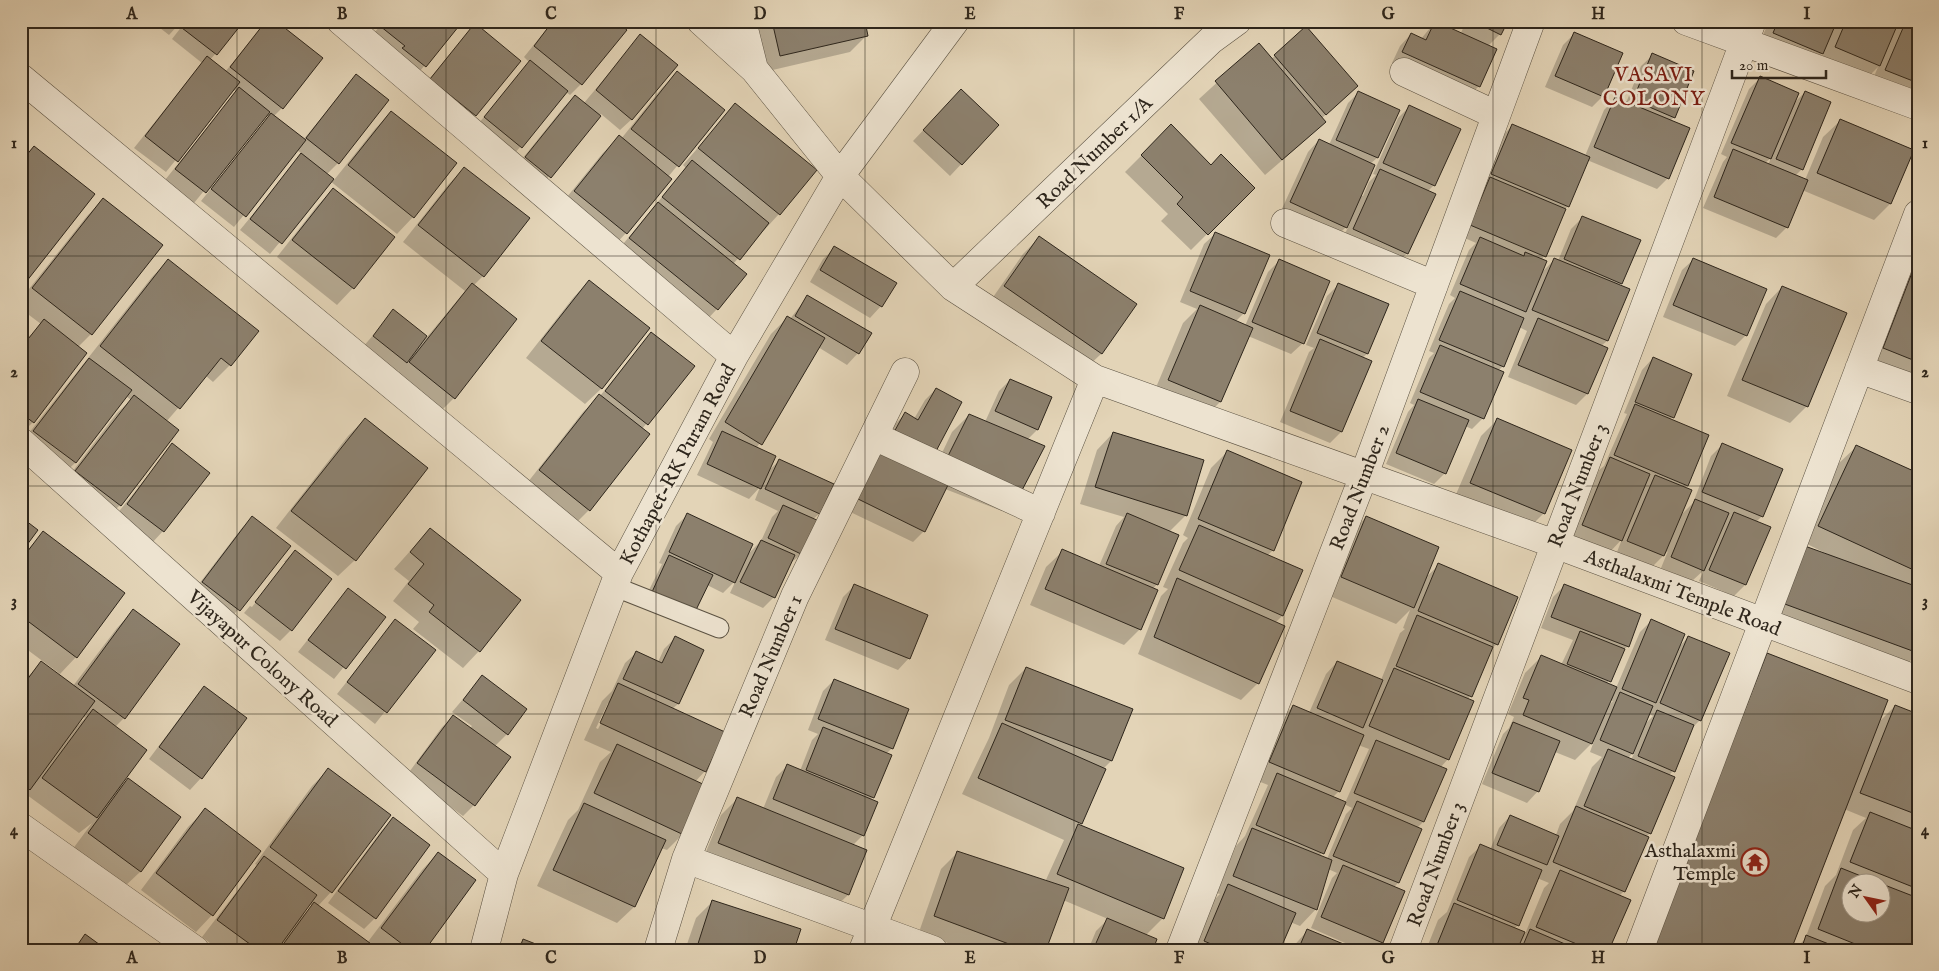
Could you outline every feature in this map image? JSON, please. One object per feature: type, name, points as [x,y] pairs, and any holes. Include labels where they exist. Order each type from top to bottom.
[{"type":"street","points":[[341,21],[734,356]]},
{"type":"street","name":"Asthalaxmi Temple Road","points":[[701,21],[754,69],[840,176],[953,287],[1095,379],[1555,544],[1918,680]]},
{"type":"street","points":[[742,21],[754,69]]},
{"type":"street","name":"Kothapet-RK Puram Road","points":[[484,950],[504,874],[616,579],[734,356],[840,176],[955,21]]},
{"type":"street","name":"Road Number 1/A","points":[[953,287],[1211,40],[1237,21]]},
{"type":"street","name":"Road Number 2","points":[[1180,950],[1364,475],[1531,21]]},
{"type":"street","points":[[1686,21],[1749,32],[1918,106]]},
{"type":"street","name":"Road Number 3","points":[[1403,950],[1749,32]]},
{"type":"street","points":[[1404,72],[1496,115]]},
{"type":"street","points":[[21,78],[616,579]]},
{"type":"street","points":[[1639,950],[1918,214]]},
{"type":"street","points":[[1285,224],[1434,285]]},
{"type":"street","points":[[1859,369],[1918,390]]},
{"type":"street","name":"Road Number 1","points":[[658,950],[686,859],[795,596],[905,372]]},
{"type":"street","points":[[867,939],[1095,379]]},
{"type":"street","points":[[874,436],[1041,513]]},
{"type":"street","name":"Vijayapur Colony Road","points":[[21,442],[504,874]]},
{"type":"street","points":[[21,827],[195,950]]},
{"type":"street","points":[[686,859],[867,939],[932,950]]},
{"type":"lane","points":[[616,579],[719,628]]},
{"type":"building","points":[[187,21],[244,21],[217,55],[182,28]]},
{"type":"building","points":[[266,21],[276,21],[323,58],[283,109],[230,67]]},
{"type":"building","points":[[384,21],[463,21],[426,67],[402,48],[405,46],[380,26]]},
{"type":"building","points":[[553,21],[616,21],[627,30],[582,85],[534,46]]},
{"type":"building","points":[[772,21],[865,21],[868,36],[780,56]]},
{"type":"building","points":[[1435,21],[1497,49],[1480,87],[1402,52],[1411,33],[1426,40]]},
{"type":"building","points":[[1473,21],[1508,21],[1501,35]]},
{"type":"building","points":[[1778,21],[1837,21],[1823,54],[1773,33]]},
{"type":"building","points":[[1846,21],[1899,21],[1880,66],[1835,47]]},
{"type":"building","points":[[1906,21],[1918,21],[1918,83],[1885,70]]},
{"type":"building","points":[[475,23],[521,61],[476,116],[430,79]]},
{"type":"building","points":[[1306,26],[1358,86],[1326,115],[1274,55]]},
{"type":"building","points":[[1574,32],[1623,53],[1604,97],[1555,76]]},
{"type":"building","points":[[640,34],[678,65],[632,120],[596,90]]},
{"type":"building","points":[[1259,43],[1326,122],[1282,160],[1215,81]]},
{"type":"building","points":[[1652,53],[1694,71],[1675,118],[1633,100]]},
{"type":"building","points":[[207,56],[240,82],[178,162],[145,136]]},
{"type":"building","points":[[530,60],[568,91],[522,148],[484,117]]},
{"type":"building","points":[[677,71],[725,110],[679,167],[631,129]]},
{"type":"building","points":[[356,74],[389,100],[339,164],[306,138]]},
{"type":"building","points":[[1760,76],[1799,93],[1771,159],[1731,143]]},
{"type":"building","points":[[239,87],[270,112],[206,193],[175,169]]},
{"type":"building","points":[[961,89],[999,125],[962,165],[923,130]]},
{"type":"building","points":[[1358,91],[1400,110],[1378,158],[1336,140]]},
{"type":"building","points":[[1805,91],[1831,102],[1803,170],[1776,159]]},
{"type":"building","points":[[575,95],[601,116],[551,178],[525,157]]},
{"type":"building","points":[[1615,97],[1690,128],[1669,179],[1594,147]]},
{"type":"building","points":[[735,103],[817,170],[780,215],[698,148]]},
{"type":"building","points":[[1409,105],[1461,129],[1435,186],[1383,163]]},
{"type":"building","points":[[391,111],[457,163],[414,218],[348,165]]},
{"type":"building","points":[[271,113],[306,140],[246,217],[211,189]]},
{"type":"building","points":[[1840,119],[1914,150],[1891,204],[1817,173]]},
{"type":"building","points":[[21,124],[28,129],[21,137]]},
{"type":"building","points":[[1171,124],[1211,165],[1221,154],[1255,188],[1208,235],[1177,204],[1183,197],[1141,155]]},
{"type":"building","points":[[1512,124],[1590,157],[1569,207],[1491,174]]},
{"type":"building","points":[[619,135],[672,179],[627,234],[574,191]]},
{"type":"building","points":[[1319,139],[1375,165],[1347,228],[1290,202]]},
{"type":"building","points":[[34,146],[95,194],[26,282],[21,279],[21,162]]},
{"type":"building","points":[[1733,149],[1808,180],[1788,228],[1714,197]]},
{"type":"building","points":[[301,153],[334,179],[282,244],[250,219]]},
{"type":"building","points":[[692,160],[769,223],[740,260],[662,197]]},
{"type":"building","points":[[464,167],[530,218],[484,277],[418,225]]},
{"type":"building","points":[[1380,169],[1436,194],[1408,254],[1353,229]]},
{"type":"building","points":[[1490,177],[1566,209],[1546,257],[1470,225]]},
{"type":"building","points":[[333,188],[395,237],[354,289],[292,240]]},
{"type":"building","points":[[103,198],[163,245],[92,335],[32,288]]},
{"type":"building","points":[[658,202],[747,274],[718,310],[629,238]]},
{"type":"building","points":[[1582,216],[1641,240],[1622,284],[1564,259]]},
{"type":"building","points":[[1215,232],[1270,255],[1245,314],[1190,291]]},
{"type":"building","points":[[1039,236],[1137,304],[1102,354],[1004,286]]},
{"type":"building","points":[[1480,237],[1524,256],[1525,252],[1547,261],[1526,312],[1460,284]]},
{"type":"building","points":[[834,246],[897,283],[882,307],[820,270]]},
{"type":"building","points":[[1918,257],[1918,362],[1883,348]]},
{"type":"building","points":[[1554,258],[1630,289],[1608,341],[1532,310]]},
{"type":"building","points":[[1693,258],[1767,289],[1747,336],[1673,305]]},
{"type":"building","points":[[168,259],[259,331],[231,366],[221,358],[180,409],[100,346]]},
{"type":"building","points":[[1279,259],[1330,281],[1304,344],[1252,322]]},
{"type":"building","points":[[589,280],[650,328],[602,389],[541,341]]},
{"type":"building","points":[[472,283],[517,319],[455,399],[409,362]]},
{"type":"building","points":[[1338,283],[1389,304],[1368,354],[1317,333]]},
{"type":"building","points":[[1782,286],[1847,313],[1808,407],[1742,380]]},
{"type":"building","points":[[1460,291],[1524,318],[1504,367],[1439,340]]},
{"type":"building","points":[[807,295],[872,333],[859,354],[795,316]]},
{"type":"building","points":[[1200,305],[1253,328],[1221,402],[1168,380]]},
{"type":"building","points":[[393,309],[427,336],[407,363],[373,336]]},
{"type":"building","points":[[787,316],[825,338],[762,445],[725,422]]},
{"type":"building","points":[[1538,318],[1608,348],[1588,394],[1518,365]]},
{"type":"building","points":[[44,319],[87,353],[34,423],[21,413],[21,348]]},
{"type":"building","points":[[651,332],[695,366],[648,425],[605,391]]},
{"type":"building","points":[[1320,339],[1372,361],[1342,432],[1290,411]]},
{"type":"building","points":[[1440,345],[1504,372],[1484,419],[1420,392]]},
{"type":"building","points":[[1653,357],[1692,374],[1674,418],[1635,402]]},
{"type":"building","points":[[89,358],[132,390],[76,463],[33,431]]},
{"type":"building","points":[[1010,379],[1052,397],[1038,430],[995,411]]},
{"type":"building","points":[[936,388],[962,402],[934,455],[893,434],[905,412],[918,420]]},
{"type":"building","points":[[599,394],[650,434],[590,511],[539,470]]},
{"type":"building","points":[[134,395],[179,430],[121,506],[75,471]]},
{"type":"building","points":[[1418,399],[1469,420],[1446,474],[1396,453]]},
{"type":"building","points":[[1635,404],[1709,435],[1688,486],[1614,455]]},
{"type":"building","points":[[969,414],[1045,446],[1019,496],[943,466]]},
{"type":"building","points":[[365,418],[428,468],[356,561],[291,511]]},
{"type":"building","points":[[1497,418],[1572,450],[1545,514],[1470,483]]},
{"type":"building","points":[[722,431],[776,456],[761,489],[707,464]]},
{"type":"building","points":[[1113,432],[1204,460],[1187,516],[1095,487]]},
{"type":"building","points":[[172,443],[210,473],[164,532],[127,504]]},
{"type":"building","points":[[1722,443],[1783,469],[1763,517],[1702,492]]},
{"type":"building","points":[[1856,445],[1918,473],[1918,572],[1818,526]]},
{"type":"building","points":[[1227,450],[1302,482],[1274,551],[1198,519]]},
{"type":"building","points":[[877,451],[948,485],[925,532],[854,497]]},
{"type":"building","points":[[1610,457],[1650,474],[1622,541],[1582,525]]},
{"type":"building","points":[[779,459],[834,484],[820,514],[765,489]]},
{"type":"building","points":[[1655,475],[1692,490],[1664,556],[1627,541]]},
{"type":"building","points":[[1695,499],[1729,513],[1704,571],[1671,557]]},
{"type":"building","points":[[783,505],[819,521],[803,555],[768,538]]},
{"type":"building","points":[[1734,512],[1771,527],[1746,585],[1709,570]]},
{"type":"building","points":[[687,513],[753,544],[735,583],[669,552]]},
{"type":"building","points":[[1127,513],[1179,535],[1158,585],[1106,564]]},
{"type":"building","points":[[252,516],[291,546],[240,611],[202,582]]},
{"type":"building","points":[[1366,516],[1439,547],[1414,608],[1341,577]]},
{"type":"building","points":[[21,517],[38,530],[21,553]]},
{"type":"building","points":[[1199,525],[1303,570],[1283,616],[1179,570]]},
{"type":"building","points":[[430,528],[521,600],[480,652],[429,612],[434,605],[408,584],[424,564],[410,552]]},
{"type":"building","points":[[43,531],[125,593],[77,658],[21,616],[21,560]]},
{"type":"building","points":[[761,540],[795,555],[775,598],[740,582]]},
{"type":"building","points":[[1802,545],[1918,587],[1918,653],[1782,603]]},
{"type":"building","points":[[1062,549],[1158,590],[1141,630],[1045,589]]},
{"type":"building","points":[[295,550],[332,579],[292,631],[255,602]]},
{"type":"building","points":[[669,555],[713,575],[695,612],[652,592]]},
{"type":"building","points":[[1438,563],[1518,597],[1498,645],[1418,611]]},
{"type":"building","points":[[1177,578],[1285,626],[1259,684],[1154,637]]},
{"type":"building","points":[[854,584],[928,615],[910,659],[835,629]]},
{"type":"building","points":[[1564,584],[1641,614],[1629,647],[1551,617]]},
{"type":"building","points":[[348,588],[386,617],[346,669],[308,640]]},
{"type":"building","points":[[133,609],[180,644],[125,719],[78,684]]},
{"type":"building","points":[[1417,615],[1493,647],[1472,697],[1396,666]]},
{"type":"building","points":[[395,619],[436,650],[387,713],[347,682]]},
{"type":"building","points":[[1651,619],[1685,634],[1656,703],[1622,689]]},
{"type":"building","points":[[1580,631],[1625,649],[1611,682],[1567,664]]},
{"type":"building","points":[[675,636],[704,650],[679,704],[623,679],[636,651],[662,663]]},
{"type":"building","points":[[1688,636],[1730,653],[1701,721],[1660,703]]},
{"type":"building","points":[[1767,653],[1888,700],[1791,950],[1651,950]]},
{"type":"building","points":[[1541,655],[1617,687],[1592,744],[1523,715],[1529,700],[1523,698]]},
{"type":"building","points":[[41,661],[95,701],[30,790],[21,783],[21,688]]},
{"type":"building","points":[[1337,661],[1383,680],[1363,728],[1317,708]]},
{"type":"building","points":[[1026,667],[1133,709],[1112,761],[1005,720]]},
{"type":"building","points":[[1394,668],[1474,701],[1449,760],[1369,726]]},
{"type":"building","points":[[482,675],[527,709],[508,735],[463,700]]},
{"type":"building","points":[[834,679],[909,709],[893,749],[818,719]]},
{"type":"building","points":[[618,683],[725,732],[706,772],[600,723]]},
{"type":"building","points":[[204,686],[247,718],[202,779],[159,747]]},
{"type":"building","points":[[1620,692],[1653,706],[1633,754],[1600,740]]},
{"type":"building","points":[[1293,705],[1364,735],[1340,792],[1269,762]]},
{"type":"building","points":[[1895,705],[1918,714],[1918,815],[1860,793]]},
{"type":"building","points":[[93,709],[147,750],[97,818],[42,778]]},
{"type":"building","points":[[1657,710],[1694,725],[1675,772],[1638,756]]},
{"type":"building","points":[[453,715],[511,757],[475,806],[417,763]]},
{"type":"building","points":[[1513,722],[1560,741],[1539,792],[1492,773]]},
{"type":"building","points":[[1002,723],[1106,769],[1082,824],[978,778]]},
{"type":"building","points":[[823,727],[892,755],[874,798],[806,770]]},
{"type":"building","points":[[1376,740],[1447,769],[1424,822],[1354,793]]},
{"type":"building","points":[[617,744],[707,786],[684,835],[594,793]]},
{"type":"building","points":[[1608,749],[1675,777],[1651,834],[1584,806]]},
{"type":"building","points":[[787,764],[878,802],[864,836],[773,799]]},
{"type":"building","points":[[328,768],[391,815],[332,893],[270,847]]},
{"type":"building","points":[[1277,773],[1346,802],[1324,854],[1256,825]]},
{"type":"building","points":[[128,778],[181,817],[141,872],[88,833]]},
{"type":"building","points":[[737,797],[867,850],[849,895],[718,843]]},
{"type":"building","points":[[1357,801],[1422,829],[1399,883],[1333,856]]},
{"type":"building","points":[[584,803],[666,840],[635,907],[553,870]]},
{"type":"building","points":[[1576,806],[1649,837],[1625,892],[1553,862]]},
{"type":"building","points":[[205,808],[261,851],[213,916],[156,873]]},
{"type":"building","points":[[1870,812],[1918,831],[1918,889],[1892,879],[1892,874],[1880,874],[1850,862]]},
{"type":"building","points":[[1510,815],[1559,836],[1547,865],[1497,845]]},
{"type":"building","points":[[393,817],[430,845],[376,919],[338,891]]},
{"type":"building","points":[[1078,824],[1184,868],[1164,919],[1057,874]]},
{"type":"building","points":[[1252,828],[1332,860],[1317,910],[1233,876]]},
{"type":"building","points":[[1480,844],[1542,870],[1519,926],[1457,900]]},
{"type":"building","points":[[957,851],[1069,888],[1046,950],[1025,950],[934,916]]},
{"type":"building","points":[[438,852],[476,880],[425,950],[410,950],[381,928]]},
{"type":"building","points":[[264,856],[317,895],[277,950],[258,950],[217,920]]},
{"type":"building","points":[[1343,865],[1405,891],[1383,943],[1321,917]]},
{"type":"building","points":[[1841,868],[1856,874],[1842,874],[1842,924],[1892,924],[1892,888],[1918,898],[1918,950],[1870,950],[1818,929]]},
{"type":"building","points":[[1560,870],[1631,900],[1609,950],[1591,950],[1536,927]]},
{"type":"building","points":[[1228,884],[1296,913],[1280,950],[1225,950],[1204,941]]},
{"type":"building","points":[[712,900],[801,929],[794,950],[696,950]]},
{"type":"building","points":[[314,902],[378,949],[279,950]]},
{"type":"building","points":[[1454,903],[1525,932],[1517,950],[1435,950]]},
{"type":"building","points":[[1107,918],[1157,939],[1153,950],[1093,950]]},
{"type":"building","points":[[1307,929],[1358,950],[1298,950]]},
{"type":"building","points":[[1530,929],[1579,950],[1521,950]]},
{"type":"building","points":[[85,934],[107,950],[74,950]]},
{"type":"building","points":[[1806,935],[1844,950],[1801,950]]},
{"type":"building","points":[[523,939],[551,950],[519,950]]},
{"type":"place","name":"Asthalaxmi Temple","points":[[1755,862]]},
{"type":"district","name":"VASAVI COLONY","points":[[1654,86]]}]
